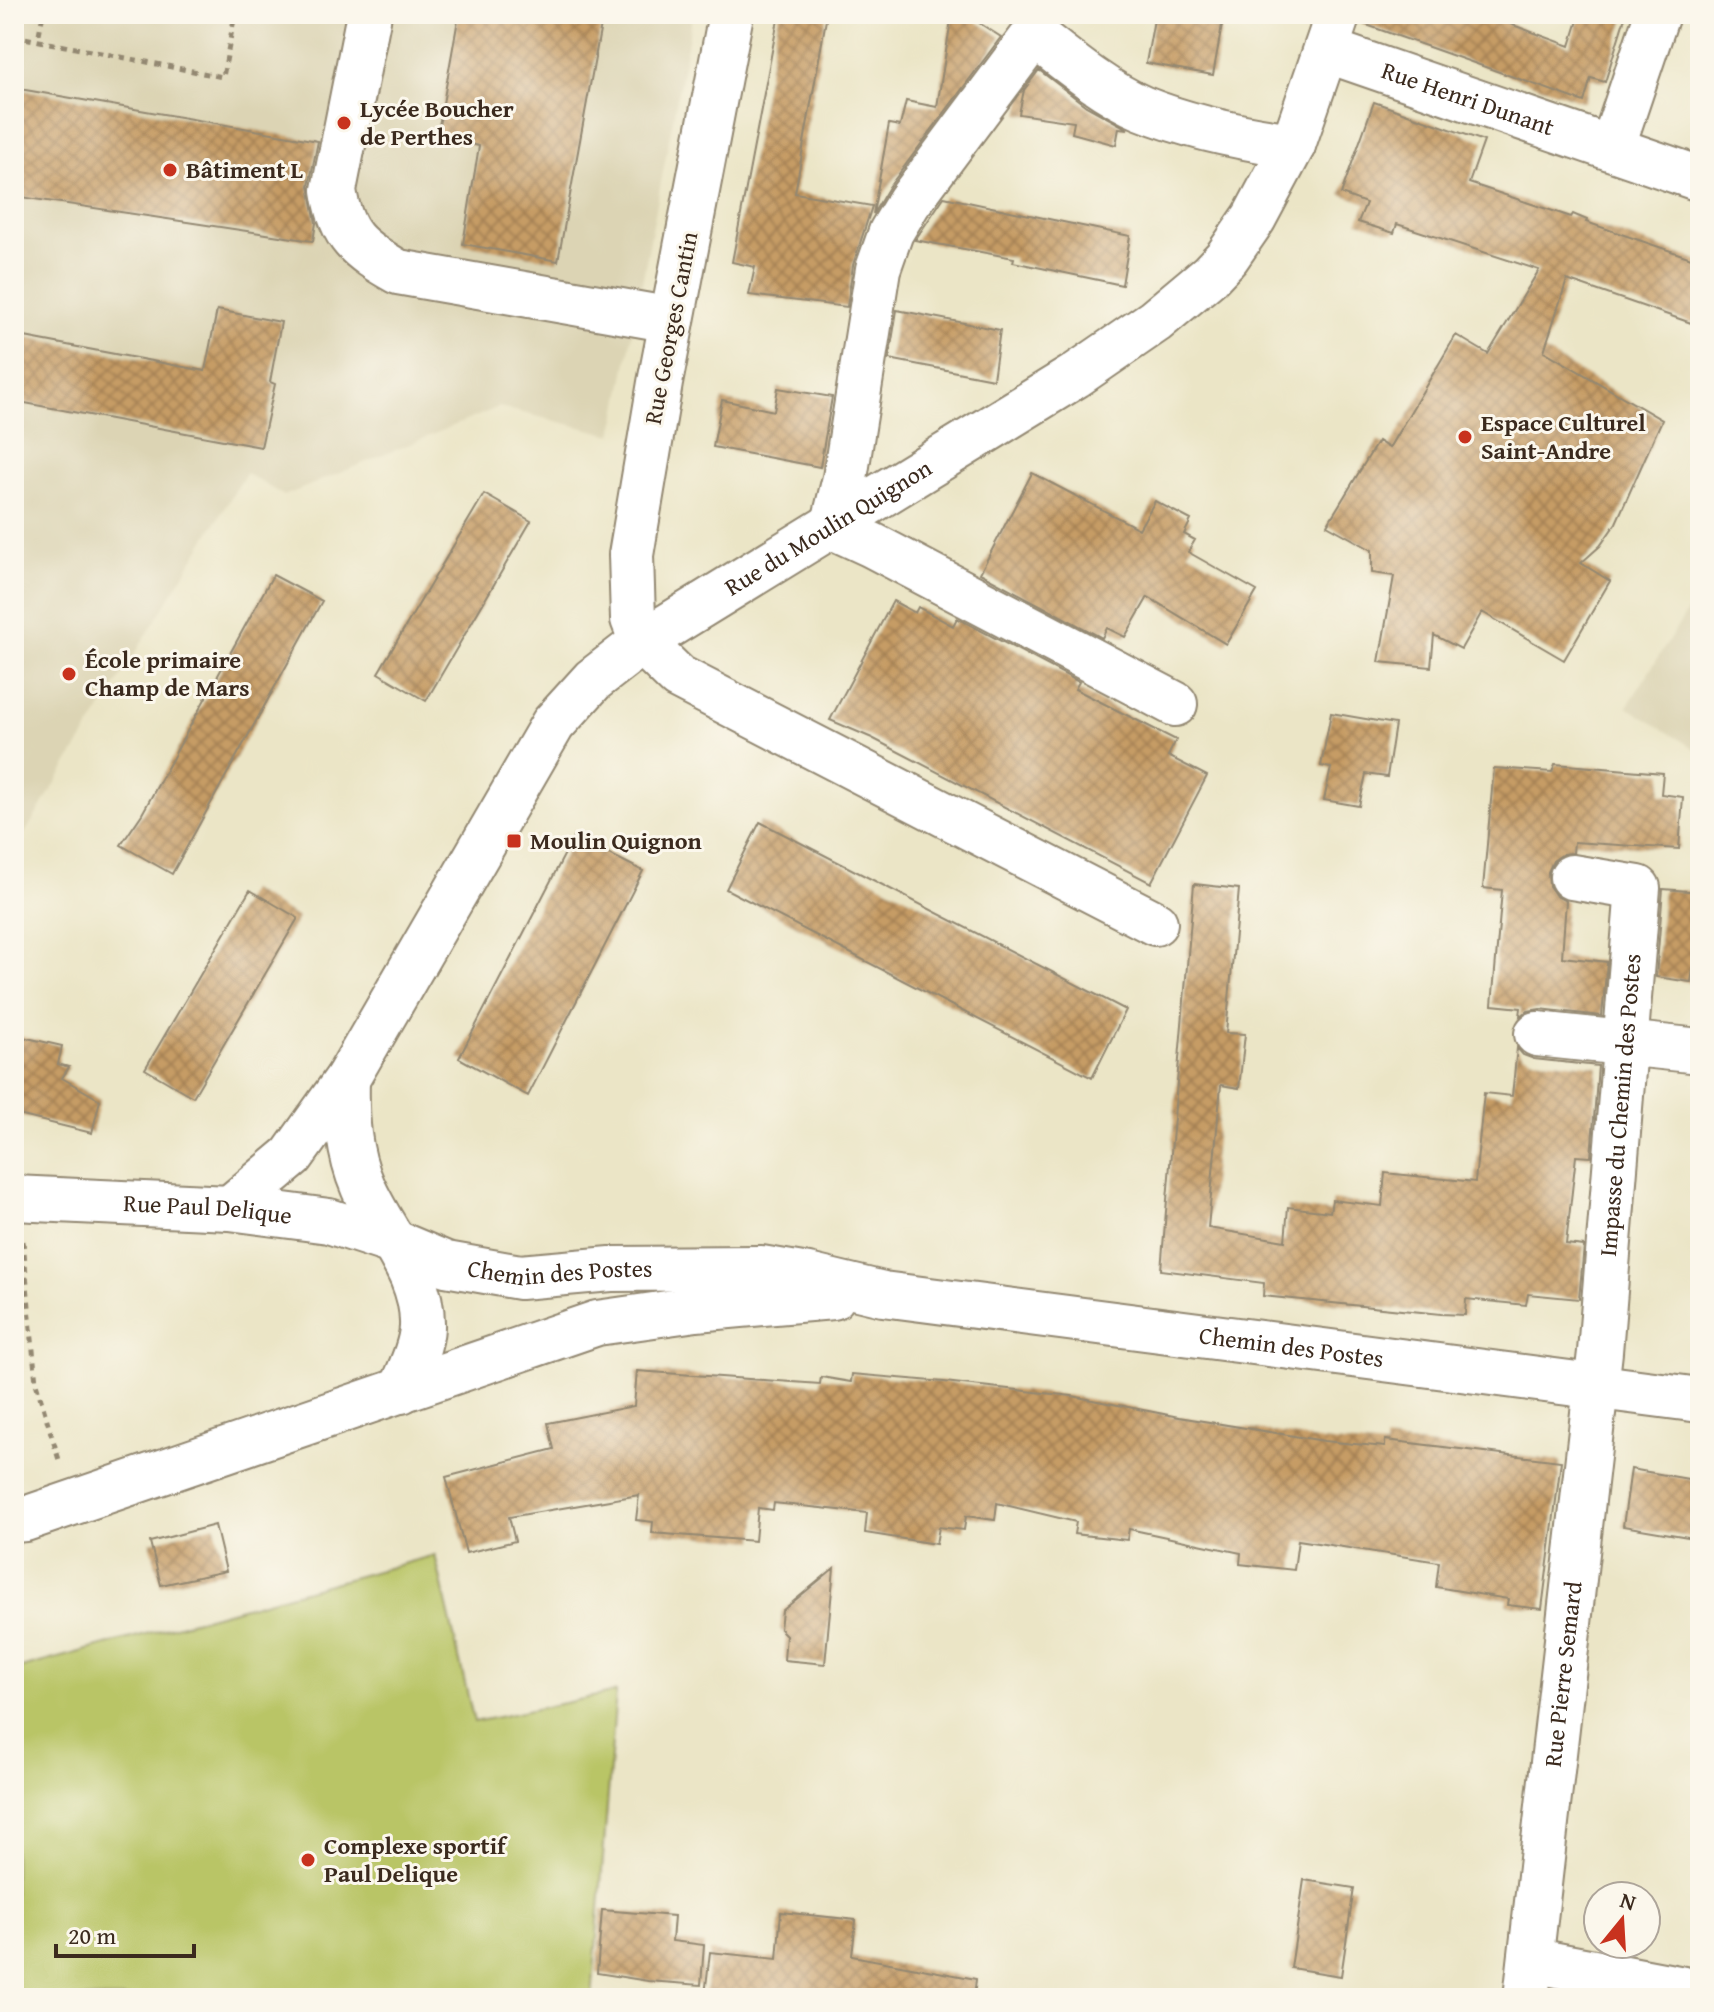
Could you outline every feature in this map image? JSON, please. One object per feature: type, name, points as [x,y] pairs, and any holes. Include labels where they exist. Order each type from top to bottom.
[{"type":"street","points":[[369,14],[334,190],[338,218],[365,253],[398,272],[672,320]]},
{"type":"street","name":"Rue Georges Cantin","points":[[642,642],[633,619],[631,555],[731,14]]},
{"type":"street","points":[[1612,148],[1657,14]]},
{"type":"street","points":[[1175,704],[833,527],[845,478],[878,269],[891,232],[909,202],[1034,24],[1079,70],[1140,107],[1188,123],[1293,145]]},
{"type":"street","name":"Rue Henri Dunant","points":[[1332,32],[1612,148],[1700,179]]},
{"type":"street","name":"Rue du Moulin Quignon","points":[[230,1208],[292,1156],[347,1079],[553,724],[593,680],[642,642],[1075,376],[1155,321],[1210,275],[1227,257],[1254,218],[1293,145],[1332,32]]},
{"type":"street","points":[[642,642],[678,677],[1155,923]]},
{"type":"street","name":"Impasse du Chemin des Postes","points":[[1572,877],[1638,888],[1597,1387]]},
{"type":"street","points":[[1537,1034],[1700,1051]]},
{"type":"street","name":"Rue du Moulin Quignon","points":[[347,1079],[346,1117],[352,1152],[363,1188],[396,1243]]},
{"type":"street","name":"Rue Paul Delique","points":[[16,1198],[230,1208],[329,1221],[396,1243]]},
{"type":"street","points":[[396,1243],[418,1289],[422,1330],[401,1391]]},
{"type":"street","name":"Chemin des Postes","points":[[396,1243],[446,1264],[520,1277],[611,1269],[761,1268],[883,1294],[1700,1400]]},
{"type":"street","name":"Chemin des Postes","points":[[14,1520],[25,1519],[597,1323],[711,1308],[883,1294]]},
{"type":"street","name":"Rue Pierre Semard","points":[[1528,1979],[1597,1387]]},
{"type":"street","points":[[1528,1979],[1700,1992]]},
{"type":"path","points":[[39,34],[43,14]]},
{"type":"path","points":[[14,36],[223,77],[235,14]]},
{"type":"path","points":[[16,1198],[36,1383],[72,1503]]},
{"type":"shaded area","name":"Lycée Boucher de Perthes","points":[[14,14],[693,14],[613,435],[499,407],[284,496],[246,473],[14,851]]},
{"type":"shaded area","points":[[1700,591],[1700,752],[1627,707]]},
{"type":"green space","name":"Complexe sportif Paul Delique","points":[[435,1555],[474,1722],[616,1692],[592,1998],[14,1998],[14,1670]]},
{"type":"building","points":[[459,14],[603,14],[558,261],[463,244],[479,146],[437,137]]},
{"type":"building","points":[[779,14],[827,14],[795,193],[872,206],[853,265],[847,307],[749,295],[755,267],[732,262]]},
{"type":"building","points":[[952,14],[965,14],[1001,37],[889,187],[873,214],[889,124],[900,126],[906,101],[937,107]]},
{"type":"building","points":[[1155,14],[1224,14],[1213,75],[1146,63]]},
{"type":"building","points":[[1362,14],[1483,14],[1570,46],[1580,14],[1626,14],[1605,82],[1591,78],[1584,102],[1361,23]]},
{"type":"building","points":[[1039,70],[1086,106],[1128,129],[1119,128],[1116,145],[1072,133],[1074,122],[1019,114],[1024,90]]},
{"type":"building","name":"Bâtiment L","points":[[14,88],[318,141],[309,186],[316,223],[313,241],[14,196]]},
{"type":"building","points":[[1374,102],[1484,141],[1469,183],[1571,217],[1573,214],[1586,222],[1700,261],[1700,326],[1567,280],[1544,351],[1662,420],[1616,523],[1600,546],[1581,563],[1610,581],[1564,660],[1482,612],[1461,649],[1434,635],[1431,667],[1379,662],[1394,576],[1372,573],[1372,550],[1327,525],[1378,441],[1389,448],[1456,335],[1488,354],[1539,270],[1397,224],[1394,233],[1358,222],[1366,203],[1341,194]]},
{"type":"building","points":[[944,197],[1130,236],[1122,285],[1013,262],[1014,258],[915,240]]},
{"type":"building","points":[[217,310],[281,322],[270,382],[275,384],[261,447],[14,401],[14,335],[205,371]]},
{"type":"building","points":[[897,310],[1000,330],[993,379],[889,359]]},
{"type":"building","points":[[778,388],[832,397],[820,467],[713,447],[722,400],[774,411]]},
{"type":"building","points":[[1032,473],[1139,529],[1155,501],[1191,520],[1184,534],[1195,540],[1188,552],[1257,591],[1226,644],[1148,597],[1125,637],[1107,628],[1102,638],[980,573]]},
{"type":"building","points":[[484,494],[531,521],[426,701],[378,673]]},
{"type":"building","points":[[273,575],[322,601],[172,874],[121,845],[142,814]]},
{"type":"building","points":[[893,601],[915,613],[918,607],[953,626],[957,618],[1079,682],[1075,689],[1176,740],[1168,756],[1207,776],[1151,883],[872,738],[830,720]]},
{"type":"building","points":[[1331,713],[1395,724],[1387,777],[1366,774],[1359,806],[1324,800],[1331,768],[1321,766]]},
{"type":"building","points":[[1555,764],[1663,773],[1661,794],[1683,797],[1679,849],[1574,842],[1573,853],[1563,854],[1553,861],[1548,872],[1549,886],[1556,896],[1566,901],[1562,957],[1607,962],[1602,1016],[1540,1009],[1520,1016],[1521,1008],[1492,1005],[1502,890],[1483,888],[1494,768],[1552,772]]},
{"type":"building","points":[[760,822],[1126,1010],[1092,1078],[726,889]]},
{"type":"building","points":[[574,836],[643,871],[528,1096],[459,1058]]},
{"type":"building","points":[[1194,884],[1239,889],[1226,1033],[1245,1034],[1239,1088],[1221,1085],[1208,1228],[1285,1241],[1288,1207],[1330,1212],[1332,1200],[1382,1206],[1385,1173],[1475,1182],[1484,1093],[1512,1096],[1517,1048],[1523,1055],[1534,1059],[1598,1066],[1591,1157],[1576,1156],[1566,1244],[1584,1246],[1579,1299],[1528,1294],[1526,1305],[1466,1299],[1465,1315],[1441,1314],[1263,1296],[1264,1283],[1161,1270]]},
{"type":"building","points":[[1663,889],[1700,892],[1700,971],[1693,970],[1691,982],[1656,977]]},
{"type":"building","points":[[250,890],[298,918],[193,1097],[145,1069]]},
{"type":"building","points":[[14,1035],[62,1046],[58,1064],[69,1067],[62,1078],[100,1100],[92,1133],[14,1114]]},
{"type":"building","points":[[637,1371],[820,1384],[821,1377],[851,1382],[852,1374],[944,1382],[1072,1396],[1324,1441],[1385,1447],[1385,1440],[1561,1461],[1542,1609],[1507,1605],[1508,1599],[1436,1587],[1439,1562],[1298,1540],[1294,1570],[1240,1564],[1241,1553],[1129,1529],[1127,1540],[1074,1534],[1076,1522],[997,1503],[995,1520],[966,1516],[964,1530],[939,1527],[936,1544],[865,1533],[867,1513],[774,1503],[773,1510],[758,1508],[755,1541],[652,1533],[653,1522],[636,1520],[639,1495],[509,1517],[515,1541],[466,1553],[446,1477],[554,1449],[548,1423],[634,1406]]},
{"type":"building","points":[[1631,1469],[1700,1481],[1700,1539],[1623,1526]]},
{"type":"building","points":[[215,1525],[226,1571],[161,1585],[150,1542]]},
{"type":"building","points":[[834,1568],[825,1664],[784,1660],[786,1635],[780,1629],[782,1611]]},
{"type":"building","points":[[1304,1880],[1354,1888],[1341,1976],[1291,1968]]},
{"type":"building","points":[[602,1910],[674,1916],[672,1941],[704,1945],[701,1985],[597,1973]]},
{"type":"building","points":[[781,1912],[856,1920],[852,1956],[976,1979],[974,1998],[746,1998],[705,1995],[710,1952],[777,1959]]},
{"type":"place","name":"Lycée Boucher de Perthes","points":[[344,123]]},
{"type":"place","name":"Bâtiment L","points":[[170,170]]},
{"type":"place","name":"Espace Culturel Saint-Andre","points":[[1465,437]]},
{"type":"place","name":"École primaire Champ de Mars","points":[[69,674]]},
{"type":"place","name":"Moulin Quignon","points":[[514,841]]},
{"type":"place","name":"Complexe sportif Paul Delique","points":[[308,1860]]}]
